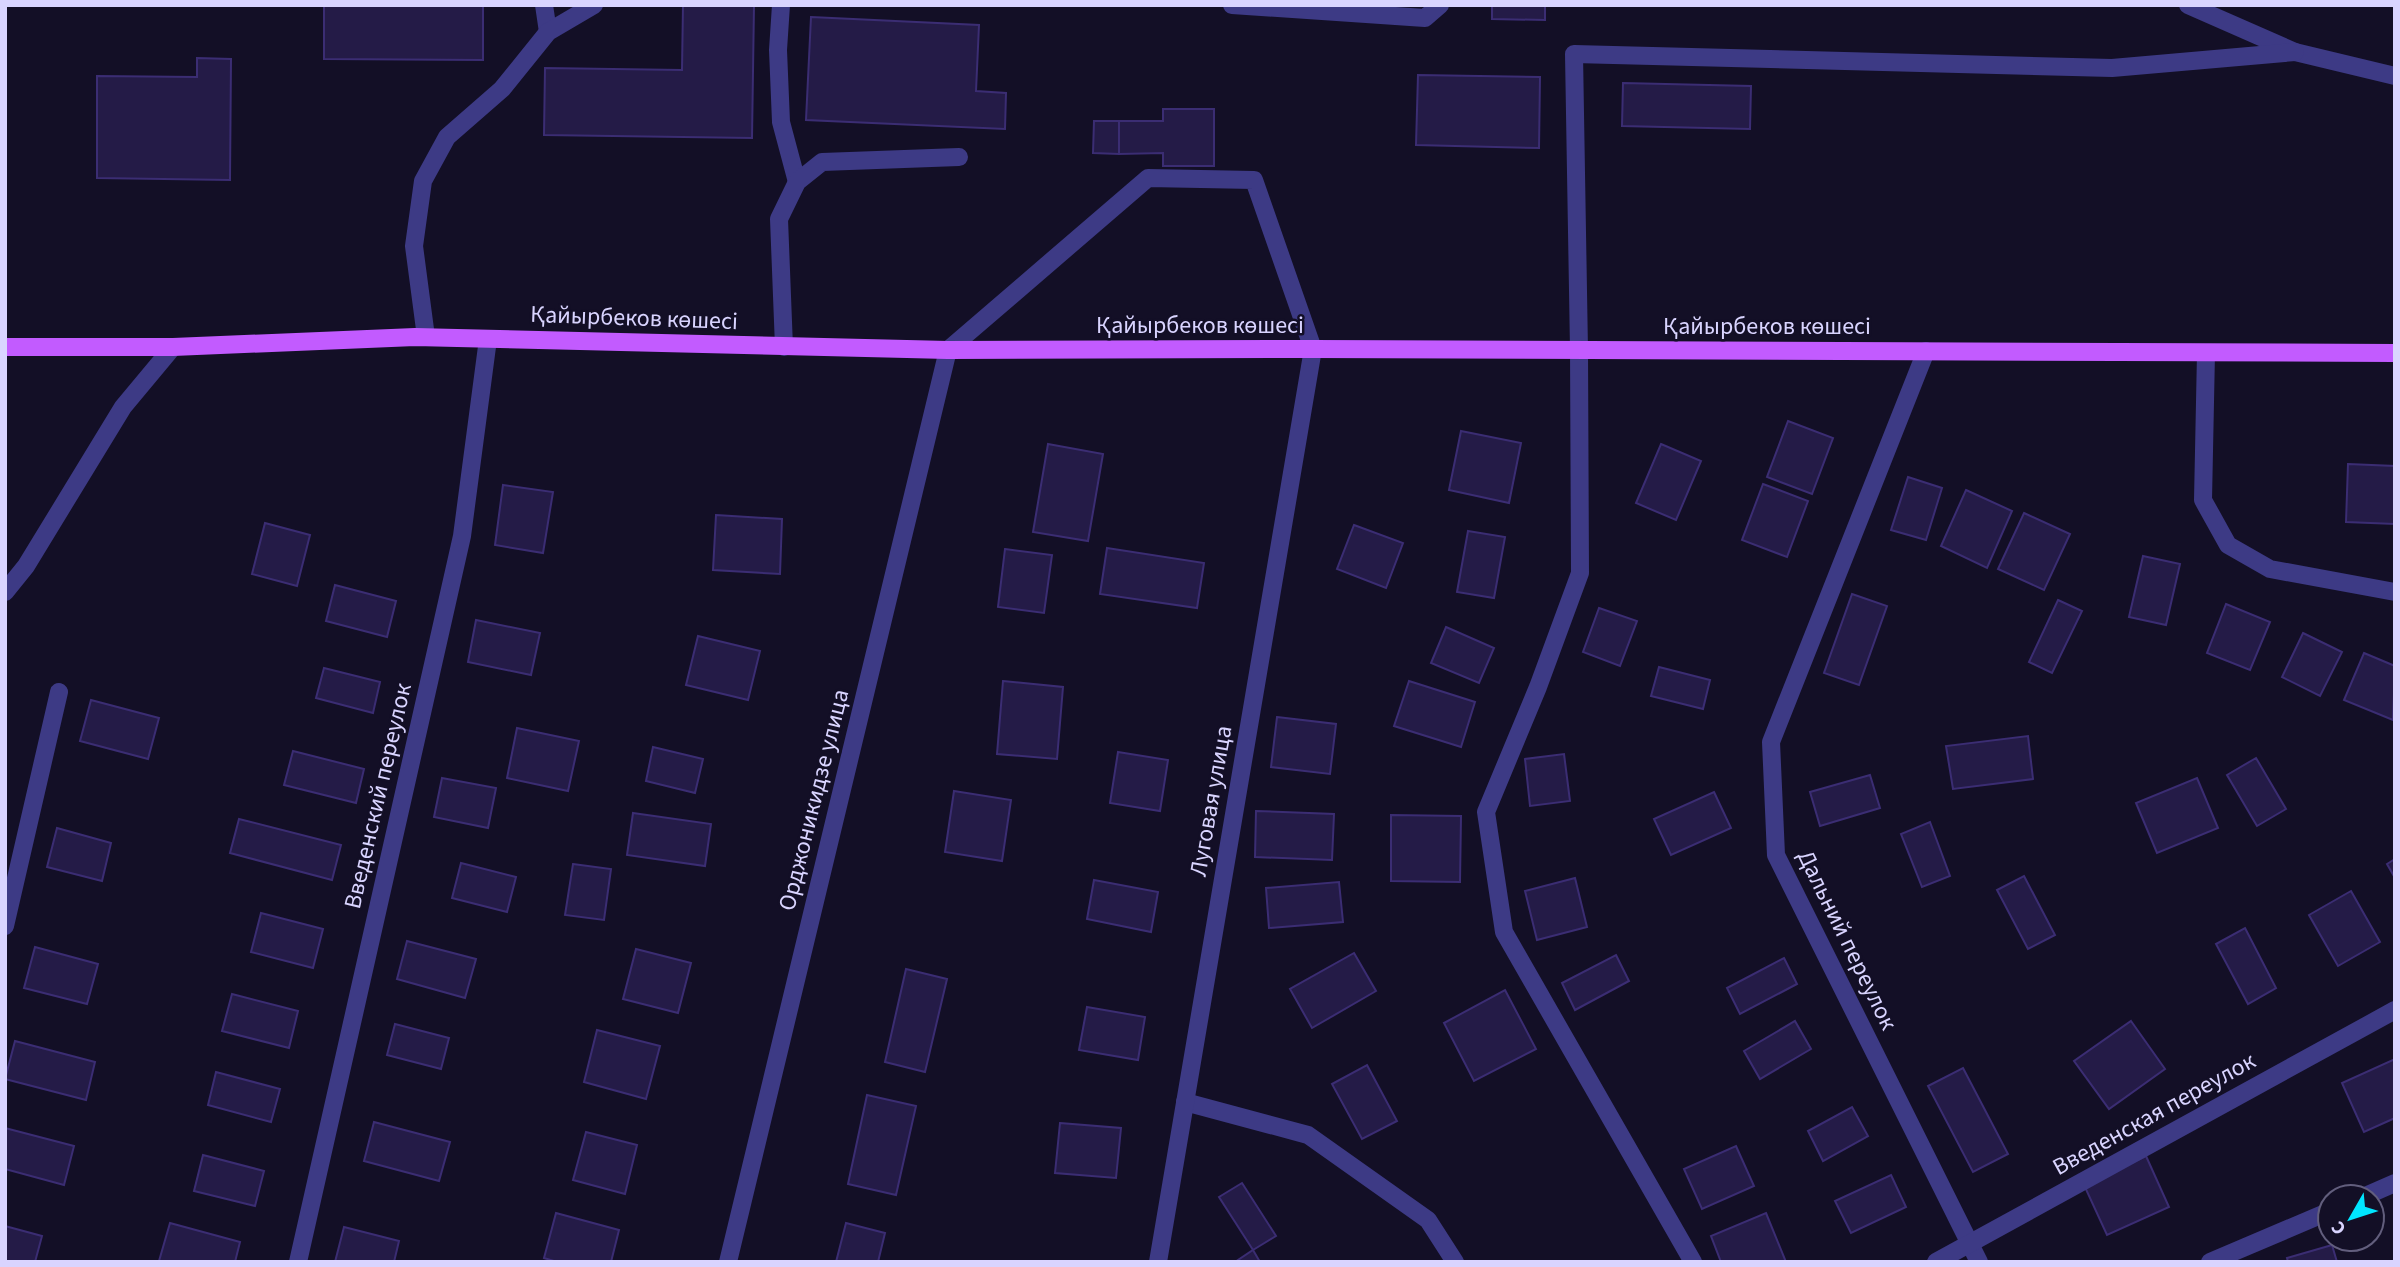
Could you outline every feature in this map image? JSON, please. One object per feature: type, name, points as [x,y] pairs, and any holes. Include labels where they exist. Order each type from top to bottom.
[{"type":"main road","name":"Қайырбеков көшесі","points":[[5,347],[173,347],[426,337],[948,351],[1313,349],[2395,353]]},
{"type":"street","points":[[544,5],[548,32]]},
{"type":"street","points":[[426,337],[414,246],[424,181],[447,137],[502,89],[548,32],[594,5]]},
{"type":"street","points":[[781,5],[778,50],[781,121],[797,182]]},
{"type":"street","points":[[1232,5],[1425,18],[1440,5]]},
{"type":"street","points":[[2188,5],[2295,52],[2395,76]]},
{"type":"street","points":[[1693,1262],[1504,932],[1486,812],[1538,687],[1580,573],[1574,54],[2112,68],[2295,52]]},
{"type":"street","points":[[784,346],[779,219],[797,182],[822,162],[959,157]]},
{"type":"street","points":[[948,351],[1148,178],[1254,180],[1313,349]]},
{"type":"street","name":"Введенский переулок","points":[[298,1262],[462,536],[488,339]]},
{"type":"street","points":[[5,592],[26,566],[123,407],[173,347]]},
{"type":"street","name":"Луговая улица","points":[[1158,1262],[1313,349]]},
{"type":"street","name":"Орджоникидзе улица","points":[[728,1262],[948,351]]},
{"type":"street","name":"Дальний переулок","points":[[1926,351],[1771,742],[1776,855],[1979,1262]]},
{"type":"street","points":[[2206,353],[2203,500],[2228,545],[2270,569],[2395,592]]},
{"type":"street","points":[[5,926],[10,875],[60,692]]},
{"type":"street","name":"Введенская переулок","points":[[1936,1262],[2395,1010]]},
{"type":"street","points":[[1185,1102],[1308,1135],[1428,1220],[1455,1262]]},
{"type":"street","points":[[2210,1262],[2316,1217]]},
{"type":"building","points":[[324,5],[483,5],[483,60],[324,59]]},
{"type":"building","points":[[683,5],[754,5],[752,138],[544,135],[545,68],[682,70]]},
{"type":"building","points":[[1492,5],[1545,5],[1545,20],[1492,19]]},
{"type":"building","points":[[811,17],[979,25],[976,91],[1006,93],[1005,129],[806,120]]},
{"type":"building","points":[[197,58],[231,59],[230,180],[97,178],[97,76],[197,77]]},
{"type":"building","points":[[1418,75],[1540,77],[1539,148],[1416,145]]},
{"type":"building","points":[[1623,83],[1751,86],[1750,129],[1622,126]]},
{"type":"building","points":[[1163,109],[1214,109],[1214,166],[1163,166],[1163,153],[1119,154],[1119,121],[1163,121]]},
{"type":"building","points":[[1094,121],[1119,121],[1119,154],[1093,153]]},
{"type":"building","points":[[1788,421],[1833,438],[1812,494],[1767,477]]},
{"type":"building","points":[[1461,431],[1521,443],[1509,503],[1449,490]]},
{"type":"building","points":[[1048,444],[1103,454],[1088,541],[1033,532]]},
{"type":"building","points":[[1661,444],[1701,461],[1676,520],[1636,503]]},
{"type":"building","points":[[2348,464],[2395,466],[2395,524],[2346,522]]},
{"type":"building","points":[[1908,477],[1942,488],[1926,540],[1891,530]]},
{"type":"building","points":[[1763,484],[1808,501],[1787,557],[1742,540]]},
{"type":"building","points":[[503,485],[553,492],[543,553],[495,545]]},
{"type":"building","points":[[1966,490],[2012,511],[1987,568],[1941,546]]},
{"type":"building","points":[[2024,513],[2070,534],[2044,590],[1998,569]]},
{"type":"building","points":[[716,515],[782,519],[780,574],[713,570]]},
{"type":"building","points":[[265,523],[310,535],[297,586],[252,574]]},
{"type":"building","points":[[1354,525],[1403,543],[1386,588],[1337,569]]},
{"type":"building","points":[[1468,531],[1505,537],[1494,598],[1457,592]]},
{"type":"building","points":[[1107,548],[1204,563],[1197,608],[1100,594]]},
{"type":"building","points":[[1005,549],[1052,555],[1044,613],[998,607]]},
{"type":"building","points":[[2143,556],[2180,564],[2166,625],[2129,617]]},
{"type":"building","points":[[335,585],[396,601],[387,637],[326,621]]},
{"type":"building","points":[[1852,594],[1887,606],[1859,685],[1824,673]]},
{"type":"building","points":[[2058,600],[2082,611],[2052,673],[2029,662]]},
{"type":"building","points":[[2226,604],[2270,622],[2250,670],[2207,653]]},
{"type":"building","points":[[1599,608],[1637,621],[1620,666],[1583,652]]},
{"type":"building","points":[[476,620],[540,633],[531,675],[468,662]]},
{"type":"building","points":[[1446,627],[1494,648],[1479,683],[1431,663]]},
{"type":"building","points":[[2303,633],[2342,652],[2320,696],[2282,677]]},
{"type":"building","points":[[698,636],[760,651],[748,700],[686,685]]},
{"type":"building","points":[[2364,653],[2395,666],[2393,720],[2344,700]]},
{"type":"building","points":[[1659,667],[1710,680],[1703,709],[1651,696]]},
{"type":"building","points":[[324,668],[380,682],[373,713],[316,698]]},
{"type":"building","points":[[1003,681],[1063,687],[1057,759],[997,754]]},
{"type":"building","points":[[1409,681],[1475,702],[1461,747],[1394,726]]},
{"type":"building","points":[[91,700],[159,718],[148,759],[80,741]]},
{"type":"building","points":[[1277,717],[1336,724],[1330,774],[1271,767]]},
{"type":"building","points":[[517,728],[579,741],[568,791],[507,778]]},
{"type":"building","points":[[2028,736],[2033,779],[1953,789],[1946,746]]},
{"type":"building","points":[[653,747],[703,759],[695,793],[646,781]]},
{"type":"building","points":[[293,751],[364,769],[356,803],[284,785]]},
{"type":"building","points":[[1118,752],[1168,760],[1160,811],[1110,803]]},
{"type":"building","points":[[1564,754],[1570,801],[1530,806],[1525,759]]},
{"type":"building","points":[[2256,758],[2286,809],[2257,826],[2227,775]]},
{"type":"building","points":[[1870,775],[1880,808],[1820,826],[1810,792]]},
{"type":"building","points":[[442,778],[496,788],[488,828],[434,817]]},
{"type":"building","points":[[2197,778],[2218,828],[2157,853],[2136,803]]},
{"type":"building","points":[[954,791],[1011,800],[1002,861],[945,852]]},
{"type":"building","points":[[1714,792],[1731,828],[1671,855],[1654,819]]},
{"type":"building","points":[[1256,811],[1334,814],[1332,860],[1255,857]]},
{"type":"building","points":[[633,813],[711,824],[705,866],[627,855]]},
{"type":"building","points":[[1391,815],[1461,816],[1460,882],[1391,881]]},
{"type":"building","points":[[239,819],[341,845],[332,880],[230,853]]},
{"type":"building","points":[[1930,822],[1950,876],[1922,887],[1901,834]]},
{"type":"building","points":[[57,828],[111,843],[102,881],[47,867]]},
{"type":"building","points":[[2395,859],[2395,878],[2387,864]]},
{"type":"building","points":[[461,863],[516,877],[507,912],[452,898]]},
{"type":"building","points":[[573,864],[611,869],[604,920],[565,915]]},
{"type":"building","points":[[2024,876],[2055,935],[2028,949],[1997,890]]},
{"type":"building","points":[[1575,878],[1587,927],[1537,940],[1525,891]]},
{"type":"building","points":[[1094,880],[1158,892],[1151,932],[1087,919]]},
{"type":"building","points":[[1339,882],[1343,922],[1269,928],[1266,888]]},
{"type":"building","points":[[2351,891],[2380,942],[2338,966],[2309,915]]},
{"type":"building","points":[[261,913],[323,929],[313,968],[251,952]]},
{"type":"building","points":[[2245,928],[2276,988],[2248,1004],[2216,944]]},
{"type":"building","points":[[407,941],[476,959],[465,998],[397,979]]},
{"type":"building","points":[[35,947],[98,964],[87,1004],[24,988]]},
{"type":"building","points":[[636,949],[691,963],[678,1013],[623,999]]},
{"type":"building","points":[[1354,953],[1376,991],[1312,1028],[1290,989]]},
{"type":"building","points":[[1616,955],[1629,981],[1575,1010],[1562,983]]},
{"type":"building","points":[[1784,958],[1797,984],[1740,1014],[1727,988]]},
{"type":"building","points":[[906,969],[947,979],[925,1072],[885,1062]]},
{"type":"building","points":[[1505,990],[1536,1049],[1474,1081],[1444,1023]]},
{"type":"building","points":[[232,994],[298,1011],[289,1048],[222,1031]]},
{"type":"building","points":[[1087,1007],[1145,1017],[1138,1060],[1079,1050]]},
{"type":"building","points":[[1795,1021],[1811,1049],[1760,1079],[1744,1051]]},
{"type":"building","points":[[2131,1021],[2165,1069],[2109,1109],[2074,1061]]},
{"type":"building","points":[[395,1024],[449,1038],[441,1069],[387,1055]]},
{"type":"building","points":[[597,1030],[660,1046],[646,1099],[584,1082]]},
{"type":"building","points":[[15,1041],[95,1062],[86,1100],[5,1079]]},
{"type":"building","points":[[2395,1059],[2395,1118],[2364,1132],[2342,1083]]},
{"type":"building","points":[[1367,1065],[1397,1121],[1362,1139],[1332,1084]]},
{"type":"building","points":[[1963,1068],[2008,1154],[1973,1172],[1928,1086]]},
{"type":"building","points":[[216,1072],[280,1089],[271,1122],[208,1105]]},
{"type":"building","points":[[867,1095],[916,1106],[896,1195],[848,1184]]},
{"type":"building","points":[[1852,1107],[1868,1136],[1823,1161],[1808,1131]]},
{"type":"building","points":[[374,1122],[450,1142],[439,1181],[364,1161]]},
{"type":"building","points":[[1060,1123],[1121,1128],[1116,1178],[1055,1173]]},
{"type":"building","points":[[5,1128],[74,1146],[64,1185],[5,1169]]},
{"type":"building","points":[[586,1132],[637,1145],[625,1194],[573,1180]]},
{"type":"building","points":[[1736,1146],[1754,1186],[1702,1209],[1684,1169]]},
{"type":"building","points":[[203,1155],[264,1171],[255,1206],[194,1191]]},
{"type":"building","points":[[2146,1156],[2169,1207],[2107,1235],[2084,1185]]},
{"type":"building","points":[[1891,1175],[1906,1207],[1851,1233],[1835,1201]]},
{"type":"building","points":[[1242,1183],[1276,1236],[1253,1250],[1219,1197]]},
{"type":"building","points":[[556,1213],[619,1230],[611,1262],[557,1262],[544,1258]]},
{"type":"building","points":[[1766,1213],[1786,1262],[1721,1262],[1711,1236]]},
{"type":"building","points":[[170,1223],[240,1242],[235,1262],[159,1261]]},
{"type":"building","points":[[846,1223],[885,1233],[878,1262],[836,1262]]},
{"type":"building","points":[[5,1226],[42,1236],[35,1262],[5,1262]]},
{"type":"building","points":[[344,1227],[399,1241],[394,1262],[335,1262]]},
{"type":"building","points":[[1253,1250],[1260,1262],[1235,1262]]},
{"type":"building","points":[[2316,1250],[2316,1253],[2334,1253],[2337,1262],[2288,1262],[2287,1258]]}]
